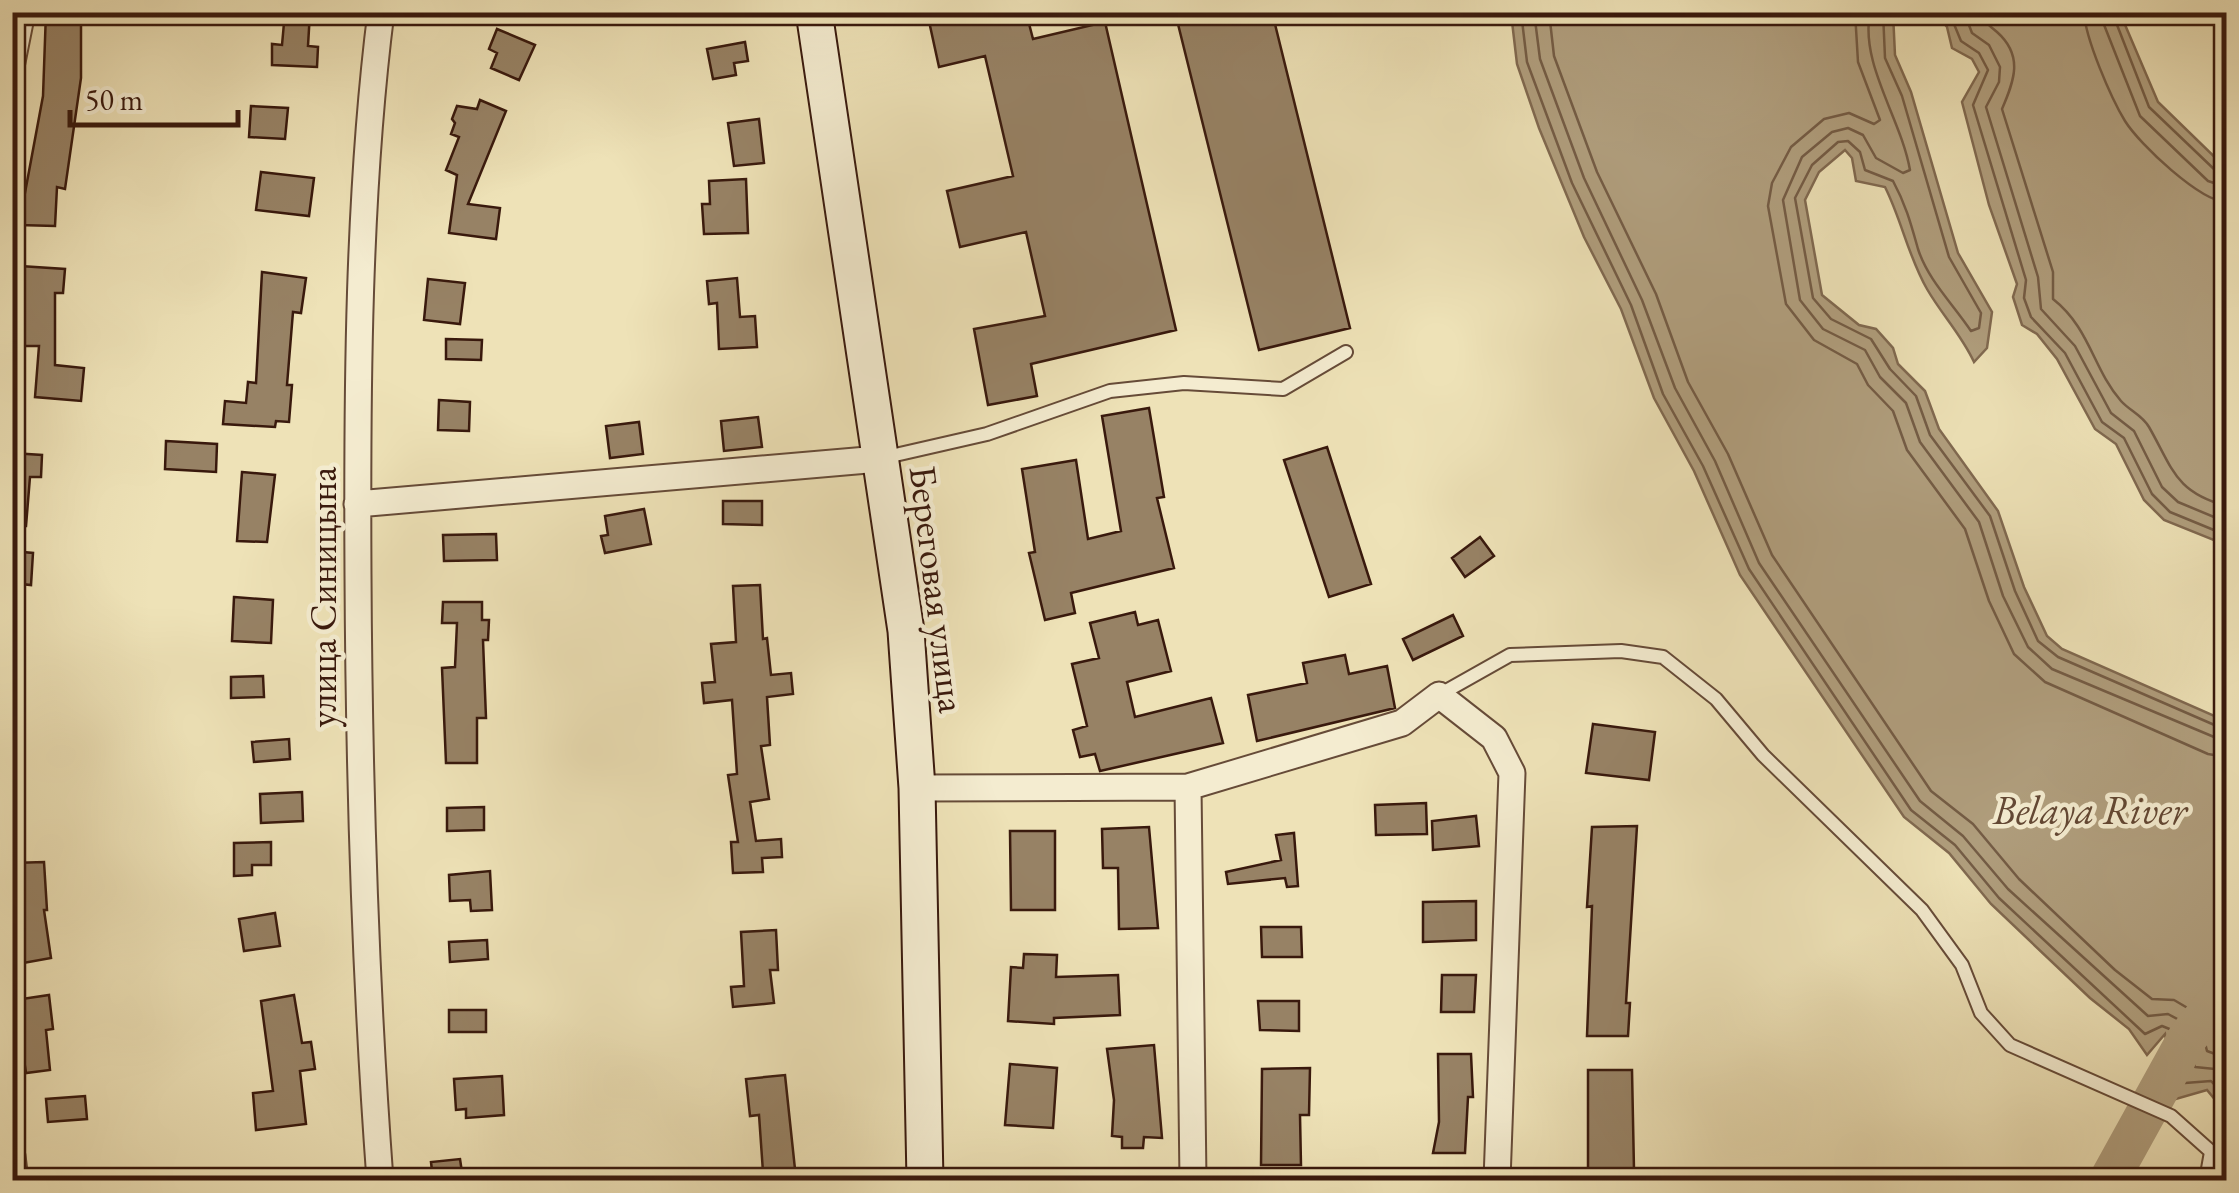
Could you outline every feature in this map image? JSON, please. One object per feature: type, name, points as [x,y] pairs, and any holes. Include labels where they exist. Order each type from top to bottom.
[{"type":"main road","name":"Береговая улица","points":[[814,12],[906,630],[917,788],[926,1180]]},
{"type":"street","points":[[12,62],[22,12]]},
{"type":"street","name":"улица Синицына","points":[[380,1180],[363,890],[358,504],[360,350],[381,12]]},
{"type":"street","points":[[358,504],[879,459]]},
{"type":"street","points":[[917,788],[1188,787],[1402,723],[1439,695],[1494,738],[1512,774],[1497,1180]]},
{"type":"street","points":[[1188,787],[1193,1180]]},
{"type":"street","points":[[12,1156],[16,1180]]},
{"type":"lane","points":[[879,459],[987,434],[1110,392],[1184,383],[1283,389],[1346,352]]},
{"type":"lane","points":[[1439,695],[1510,655],[1622,651],[1663,657],[1704,687],[1763,756],[1922,910],[1962,965],[1981,1013],[2010,1045],[2171,1116],[2226,1165]]},
{"type":"lane","points":[[2206,1180],[2211,1152]]},
{"type":"water","name":"Belaya River","points":[[1511,13],[1893,13],[1895,55],[1911,92],[1958,253],[1992,312],[1987,348],[1974,362],[1920,277],[1885,187],[1856,181],[1852,158],[1845,150],[1819,172],[1805,200],[1822,295],[1859,325],[1876,329],[1893,348],[1898,364],[1925,391],[1939,429],[1998,511],[2024,587],[2047,636],[2062,649],[2226,721],[2226,1113],[2207,1090],[2176,1099],[2165,1034],[2147,1055],[2129,1029],[2090,998],[1991,904],[1949,853],[1904,817],[1740,575],[1694,471],[1654,398],[1621,309],[1584,237],[1539,128],[1517,64]]},
{"type":"water","points":[[1935,13],[2120,13],[2158,102],[2226,168],[2226,545],[2164,520],[2144,500],[2116,444],[2095,429],[2057,359],[2037,334],[2022,325],[2013,297],[2017,284],[1989,205],[1962,102],[1979,72],[1972,59],[1952,48],[1947,27]]},
{"type":"building","points":[[46,12],[81,12],[81,78],[65,189],[57,187],[55,226],[19,225],[43,96]]},
{"type":"building","points":[[285,12],[310,12],[308,46],[318,47],[317,67],[272,65],[272,44],[282,45]]},
{"type":"building","points":[[927,12],[1026,12],[1033,39],[1105,22],[1176,330],[1031,364],[1037,396],[988,405],[974,329],[1045,316],[1026,232],[960,247],[947,191],[1013,176],[985,56],[939,67]]},
{"type":"building","points":[[1175,12],[1272,12],[1350,328],[1259,350]]},
{"type":"building","points":[[497,29],[535,45],[519,80],[491,68],[497,53],[489,49]]},
{"type":"building","points":[[745,42],[748,61],[734,63],[736,75],[713,79],[707,49]]},
{"type":"building","points":[[480,100],[506,111],[468,204],[500,208],[496,239],[449,233],[457,175],[446,170],[459,137],[451,134],[455,123],[452,119],[457,106],[477,109]]},
{"type":"building","points":[[251,106],[288,108],[285,139],[249,137]]},
{"type":"building","points":[[759,119],[764,163],[734,166],[728,123]]},
{"type":"building","points":[[261,172],[314,178],[309,216],[256,210]]},
{"type":"building","points":[[746,179],[748,233],[704,234],[702,204],[710,204],[709,181]]},
{"type":"building","points":[[20,266],[65,269],[63,293],[55,293],[55,365],[84,368],[81,401],[35,397],[39,346],[12,346]]},
{"type":"building","points":[[262,272],[306,278],[301,313],[293,312],[287,385],[292,385],[289,422],[276,421],[275,427],[223,424],[225,401],[246,403],[248,382],[256,383]]},
{"type":"building","points":[[737,278],[740,317],[755,316],[757,347],[719,349],[717,303],[709,304],[707,281]]},
{"type":"building","points":[[428,279],[465,283],[460,324],[424,320]]},
{"type":"building","points":[[446,339],[482,340],[481,360],[446,359]]},
{"type":"building","points":[[439,400],[470,402],[469,431],[438,430]]},
{"type":"building","points":[[1149,408],[1164,497],[1157,498],[1174,568],[1071,593],[1075,613],[1045,620],[1029,553],[1035,552],[1022,469],[1076,460],[1088,539],[1121,531],[1102,416]]},
{"type":"building","points":[[758,417],[762,447],[724,451],[721,421]]},
{"type":"building","points":[[639,422],[643,454],[610,458],[606,426]]},
{"type":"building","points":[[166,441],[217,444],[216,472],[165,469]]},
{"type":"building","points":[[1327,447],[1371,584],[1329,597],[1284,460]]},
{"type":"building","points":[[12,453],[42,455],[41,477],[30,477],[26,526],[12,526]]},
{"type":"building","points":[[242,472],[275,475],[267,542],[237,541]]},
{"type":"building","points":[[723,501],[762,501],[762,525],[723,524]]},
{"type":"building","points":[[644,509],[651,544],[605,553],[601,536],[608,535],[605,516]]},
{"type":"building","points":[[496,534],[497,560],[444,561],[443,535]]},
{"type":"building","points":[[1480,537],[1494,556],[1465,577],[1452,558]]},
{"type":"building","points":[[12,551],[33,553],[31,585],[12,583]]},
{"type":"building","points":[[760,585],[763,639],[767,638],[771,675],[791,673],[793,694],[767,697],[770,745],[761,746],[769,799],[750,802],[756,841],[781,839],[782,857],[762,858],[763,872],[733,873],[731,842],[738,842],[728,775],[737,774],[732,700],[704,703],[702,683],[715,682],[711,644],[736,642],[733,586]]},
{"type":"building","points":[[234,597],[273,600],[271,643],[232,641]]},
{"type":"building","points":[[443,602],[482,602],[482,620],[489,620],[488,640],[483,640],[486,718],[477,718],[477,763],[446,763],[442,668],[455,667],[457,623],[442,623]]},
{"type":"building","points":[[1135,612],[1138,625],[1158,620],[1171,671],[1127,682],[1135,717],[1211,698],[1223,743],[1100,771],[1095,754],[1080,757],[1073,730],[1087,726],[1072,664],[1099,658],[1090,623]]},
{"type":"building","points":[[1453,615],[1463,636],[1413,660],[1403,639]]},
{"type":"building","points":[[1345,655],[1349,674],[1387,666],[1395,708],[1257,741],[1248,695],[1307,683],[1303,663]]},
{"type":"building","points":[[263,676],[264,697],[231,698],[231,677]]},
{"type":"building","points":[[1593,724],[1655,732],[1649,780],[1586,773]]},
{"type":"building","points":[[289,739],[290,759],[254,762],[252,742]]},
{"type":"building","points":[[302,792],[303,821],[261,823],[260,794]]},
{"type":"building","points":[[1426,803],[1427,834],[1376,835],[1375,805]]},
{"type":"building","points":[[484,807],[484,830],[447,831],[447,808]]},
{"type":"building","points":[[1476,816],[1479,846],[1433,850],[1432,821]]},
{"type":"building","points":[[1637,826],[1626,1003],[1630,1003],[1628,1036],[1587,1036],[1592,906],[1587,907],[1592,827]]},
{"type":"building","points":[[1149,827],[1158,928],[1119,929],[1118,868],[1103,868],[1102,829]]},
{"type":"building","points":[[1010,831],[1055,831],[1055,910],[1011,910]]},
{"type":"building","points":[[1294,833],[1298,886],[1287,887],[1285,878],[1228,884],[1226,872],[1281,860],[1276,835]]},
{"type":"building","points":[[271,842],[271,865],[252,865],[252,875],[234,876],[234,843]]},
{"type":"building","points":[[44,862],[44,910],[51,958],[12,965],[12,863]]},
{"type":"building","points":[[490,871],[492,910],[471,911],[470,900],[450,901],[449,875]]},
{"type":"building","points":[[1476,901],[1476,940],[1423,942],[1423,902]]},
{"type":"building","points":[[275,913],[280,946],[244,951],[239,919]]},
{"type":"building","points":[[1261,927],[1301,927],[1302,957],[1262,957]]},
{"type":"building","points":[[776,930],[778,970],[770,970],[774,1003],[733,1007],[731,987],[744,986],[741,932]]},
{"type":"building","points":[[487,940],[488,959],[450,962],[449,942]]},
{"type":"building","points":[[1024,954],[1057,955],[1056,977],[1118,975],[1120,1015],[1054,1018],[1054,1024],[1008,1021],[1011,967],[1023,968]]},
{"type":"building","points":[[1442,975],[1476,975],[1474,1012],[1441,1012]]},
{"type":"building","points":[[49,995],[53,1029],[46,1030],[50,1070],[26,1073],[15,1000]]},
{"type":"building","points":[[294,995],[302,1043],[311,1042],[315,1069],[300,1071],[306,1124],[256,1130],[253,1093],[273,1091],[261,1001]]},
{"type":"building","points":[[1258,1001],[1299,1001],[1299,1031],[1260,1030]]},
{"type":"building","points":[[449,1010],[486,1010],[486,1032],[449,1032]]},
{"type":"building","points":[[1154,1045],[1162,1138],[1144,1137],[1143,1148],[1122,1148],[1122,1137],[1112,1136],[1114,1100],[1107,1049]]},
{"type":"building","points":[[1438,1054],[1471,1054],[1473,1097],[1468,1097],[1465,1153],[1433,1153],[1439,1122]]},
{"type":"building","points":[[1010,1064],[1057,1068],[1053,1128],[1005,1125]]},
{"type":"building","points":[[1310,1068],[1309,1115],[1300,1115],[1301,1165],[1261,1165],[1262,1069]]},
{"type":"building","points":[[1588,1070],[1632,1070],[1634,1170],[1588,1170]]},
{"type":"building","points":[[785,1075],[795,1169],[763,1172],[759,1115],[750,1116],[746,1079]]},
{"type":"building","points":[[502,1076],[504,1115],[466,1118],[466,1109],[456,1110],[454,1079]]},
{"type":"building","points":[[85,1096],[87,1119],[48,1122],[46,1099]]},
{"type":"building","points":[[460,1159],[463,1179],[433,1180],[431,1162]]},
{"type":"waterway","points":[[2109,1180],[2188,1037],[2226,990]]}]
